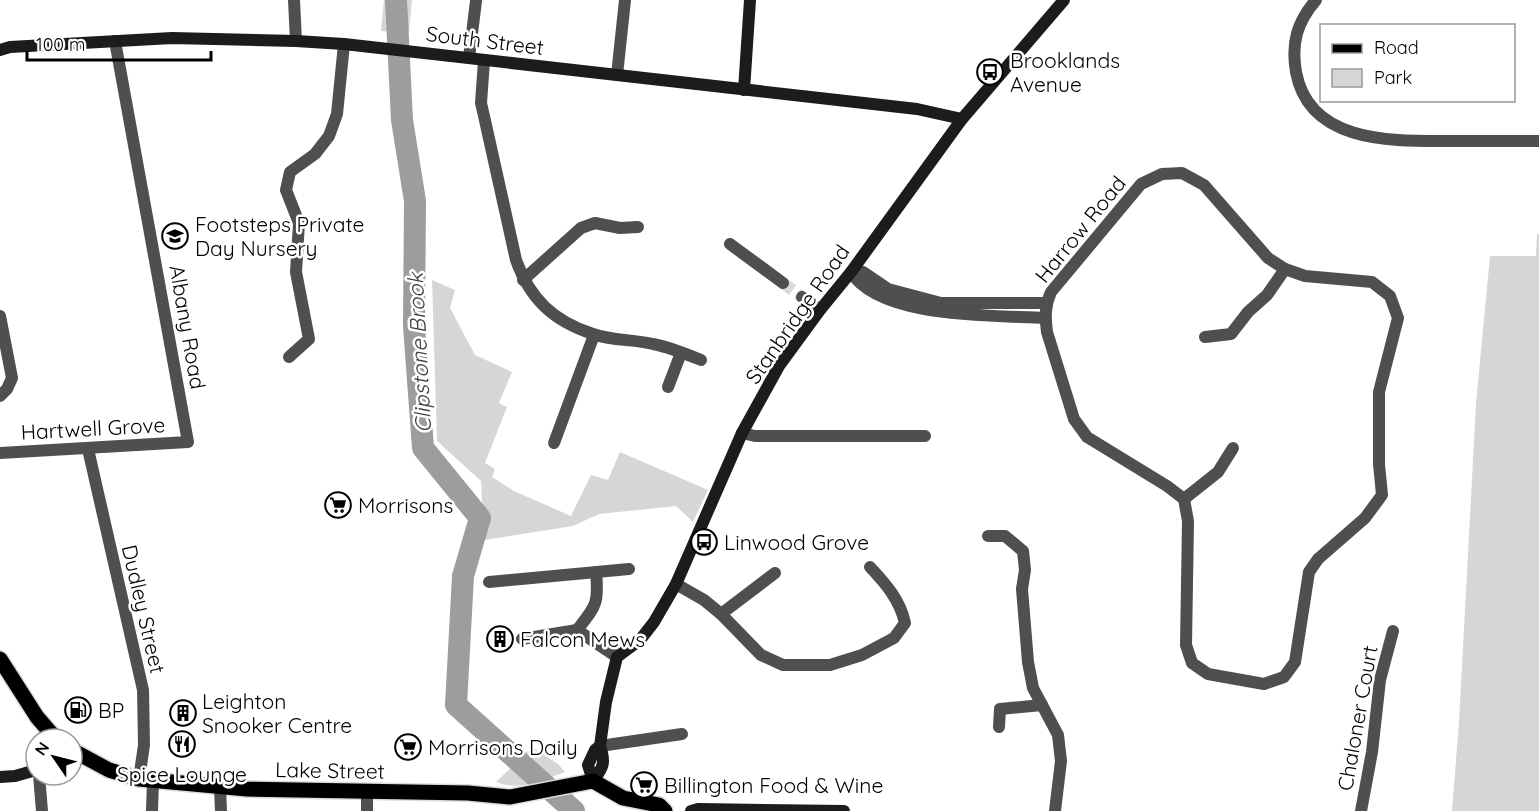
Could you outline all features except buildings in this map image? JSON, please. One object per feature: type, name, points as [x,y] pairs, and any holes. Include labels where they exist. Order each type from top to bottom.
[{"type":"main road","points":[[0,659],[46,727]]},
{"type":"main road","name":"Lake Street","points":[[84,756],[109,770],[146,780],[295,791],[510,796],[593,781]]},
{"type":"main road","points":[[593,781],[623,798],[659,805],[665,811]]},
{"type":"street","points":[[294,0],[296,40]]},
{"type":"street","points":[[617,75],[625,0]]},
{"type":"street","points":[[744,90],[750,0]]},
{"type":"street","name":"Stanbridge Road","points":[[617,657],[640,640],[654,622],[676,584],[742,433],[779,366],[851,272],[962,119],[1064,0]]},
{"type":"street","points":[[1316,0],[1299,24],[1293,54],[1299,88],[1321,116],[1344,130],[1391,141],[1539,141]]},
{"type":"street","points":[[469,58],[476,1]]},
{"type":"street","name":"South Street","points":[[0,50],[10,47],[172,38],[296,40],[418,51],[484,61],[917,109],[962,119]]},
{"type":"street","name":"Albany Road","points":[[115,41],[188,442]]},
{"type":"street","points":[[289,357],[309,339],[296,272],[299,223],[286,190],[290,172],[315,154],[329,136],[337,114],[344,44]]},
{"type":"street","points":[[484,61],[482,103],[514,248],[524,280],[534,297],[562,320],[594,335],[653,344],[701,360]]},
{"type":"street","name":"Harrow Road","points":[[1182,173],[1204,185],[1268,258],[1285,269],[1305,276],[1372,282],[1390,296],[1398,318],[1379,392],[1379,464],[1382,495],[1365,518],[1318,559],[1309,572],[1295,662],[1284,677],[1264,684],[1208,674],[1192,663],[1186,645],[1188,521],[1184,499],[1087,437],[1074,419],[1047,332],[1045,318],[1046,303],[1052,292],[1141,184],[1162,174],[1182,173]]},
{"type":"street","points":[[524,280],[581,228],[595,224],[620,228],[638,227]]},
{"type":"street","points":[[730,244],[783,283]]},
{"type":"street","points":[[1205,337],[1231,334],[1248,312],[1267,295],[1285,269]]},
{"type":"street","name":"Harrow Road","points":[[851,272],[863,272],[888,289],[941,303],[1046,303]]},
{"type":"street","name":"Harrow Road","points":[[851,272],[857,281],[888,300],[940,312],[1045,318]]},
{"type":"street","points":[[802,297],[820,310]]},
{"type":"street","points":[[0,316],[12,378],[8,388],[0,396]]},
{"type":"street","points":[[554,443],[594,335]]},
{"type":"street","points":[[668,387],[681,353]]},
{"type":"street","points":[[742,433],[755,436],[925,435]]},
{"type":"street","name":"Hartwell Grove","points":[[0,453],[188,442]]},
{"type":"street","points":[[1184,499],[1218,472],[1233,448]]},
{"type":"street","name":"Dudley Street","points":[[88,449],[143,690],[146,780],[152,811]]},
{"type":"street","points":[[988,536],[1005,536],[1023,552],[1028,662],[1033,688],[1058,735],[1061,760],[1055,811]]},
{"type":"street","points":[[676,584],[704,600],[721,614],[761,655],[783,665],[830,665],[862,655],[894,638],[904,623],[902,608],[870,567]]},
{"type":"street","points":[[489,582],[629,569]]},
{"type":"street","points":[[522,639],[577,630],[593,610],[598,596],[596,572]]},
{"type":"street","points":[[721,614],[775,573]]},
{"type":"street","points":[[577,630],[617,657],[606,702],[600,746]]},
{"type":"street","name":"Chaloner Court","points":[[1361,811],[1372,752],[1380,680],[1393,631]]},
{"type":"street","points":[[999,727],[1000,709],[1042,705]]},
{"type":"street","points":[[593,781],[588,765],[595,750],[600,746],[682,734]]},
{"type":"street","points":[[0,777],[24,773]]},
{"type":"street","points":[[40,787],[42,811]]},
{"type":"street","points":[[220,787],[221,811]]},
{"type":"street","points":[[367,791],[367,811]]},
{"type":"street","points":[[691,811],[698,809],[844,811]]},
{"type":"green space","points":[[384,0],[412,0],[409,33],[381,31]]},
{"type":"green space","points":[[1537,234],[1539,234],[1539,811],[1452,811],[1476,404],[1490,256],[1536,256]]},
{"type":"green space","points":[[432,280],[455,290],[450,308],[475,355],[512,372],[499,403],[507,407],[485,463],[495,469],[492,477],[514,491],[571,516],[591,475],[608,480],[620,452],[708,490],[693,522],[676,506],[599,514],[573,526],[484,540],[481,481],[437,441]]},
{"type":"green space","points":[[532,747],[558,764],[565,772],[522,785],[513,786],[496,782]]},
{"type":"waterway","name":"Clipstone Brook","points":[[396,0],[402,120],[415,201],[414,326],[423,448],[480,518],[463,576],[456,705],[574,811]]},
{"type":"tunnel","points":[[783,283],[802,297]]},
{"type":"place","name":"Brooklands Avenue","points":[[990,72]]},
{"type":"place","name":"Footsteps Private Day Nursery","points":[[175,236]]},
{"type":"place","name":"Morrisons","points":[[338,505]]},
{"type":"place","name":"Linwood Grove","points":[[704,542]]},
{"type":"place","name":"Falcon Mews","points":[[500,639]]},
{"type":"place","name":"BP","points":[[78,710]]},
{"type":"place","name":"Leighton Snooker Centre","points":[[183,713]]},
{"type":"place","name":"Spice Lounge","points":[[182,744]]},
{"type":"place","name":"Morrisons Daily","points":[[408,747]]},
{"type":"place","name":"Billington Food & Wine","points":[[644,785]]}]
